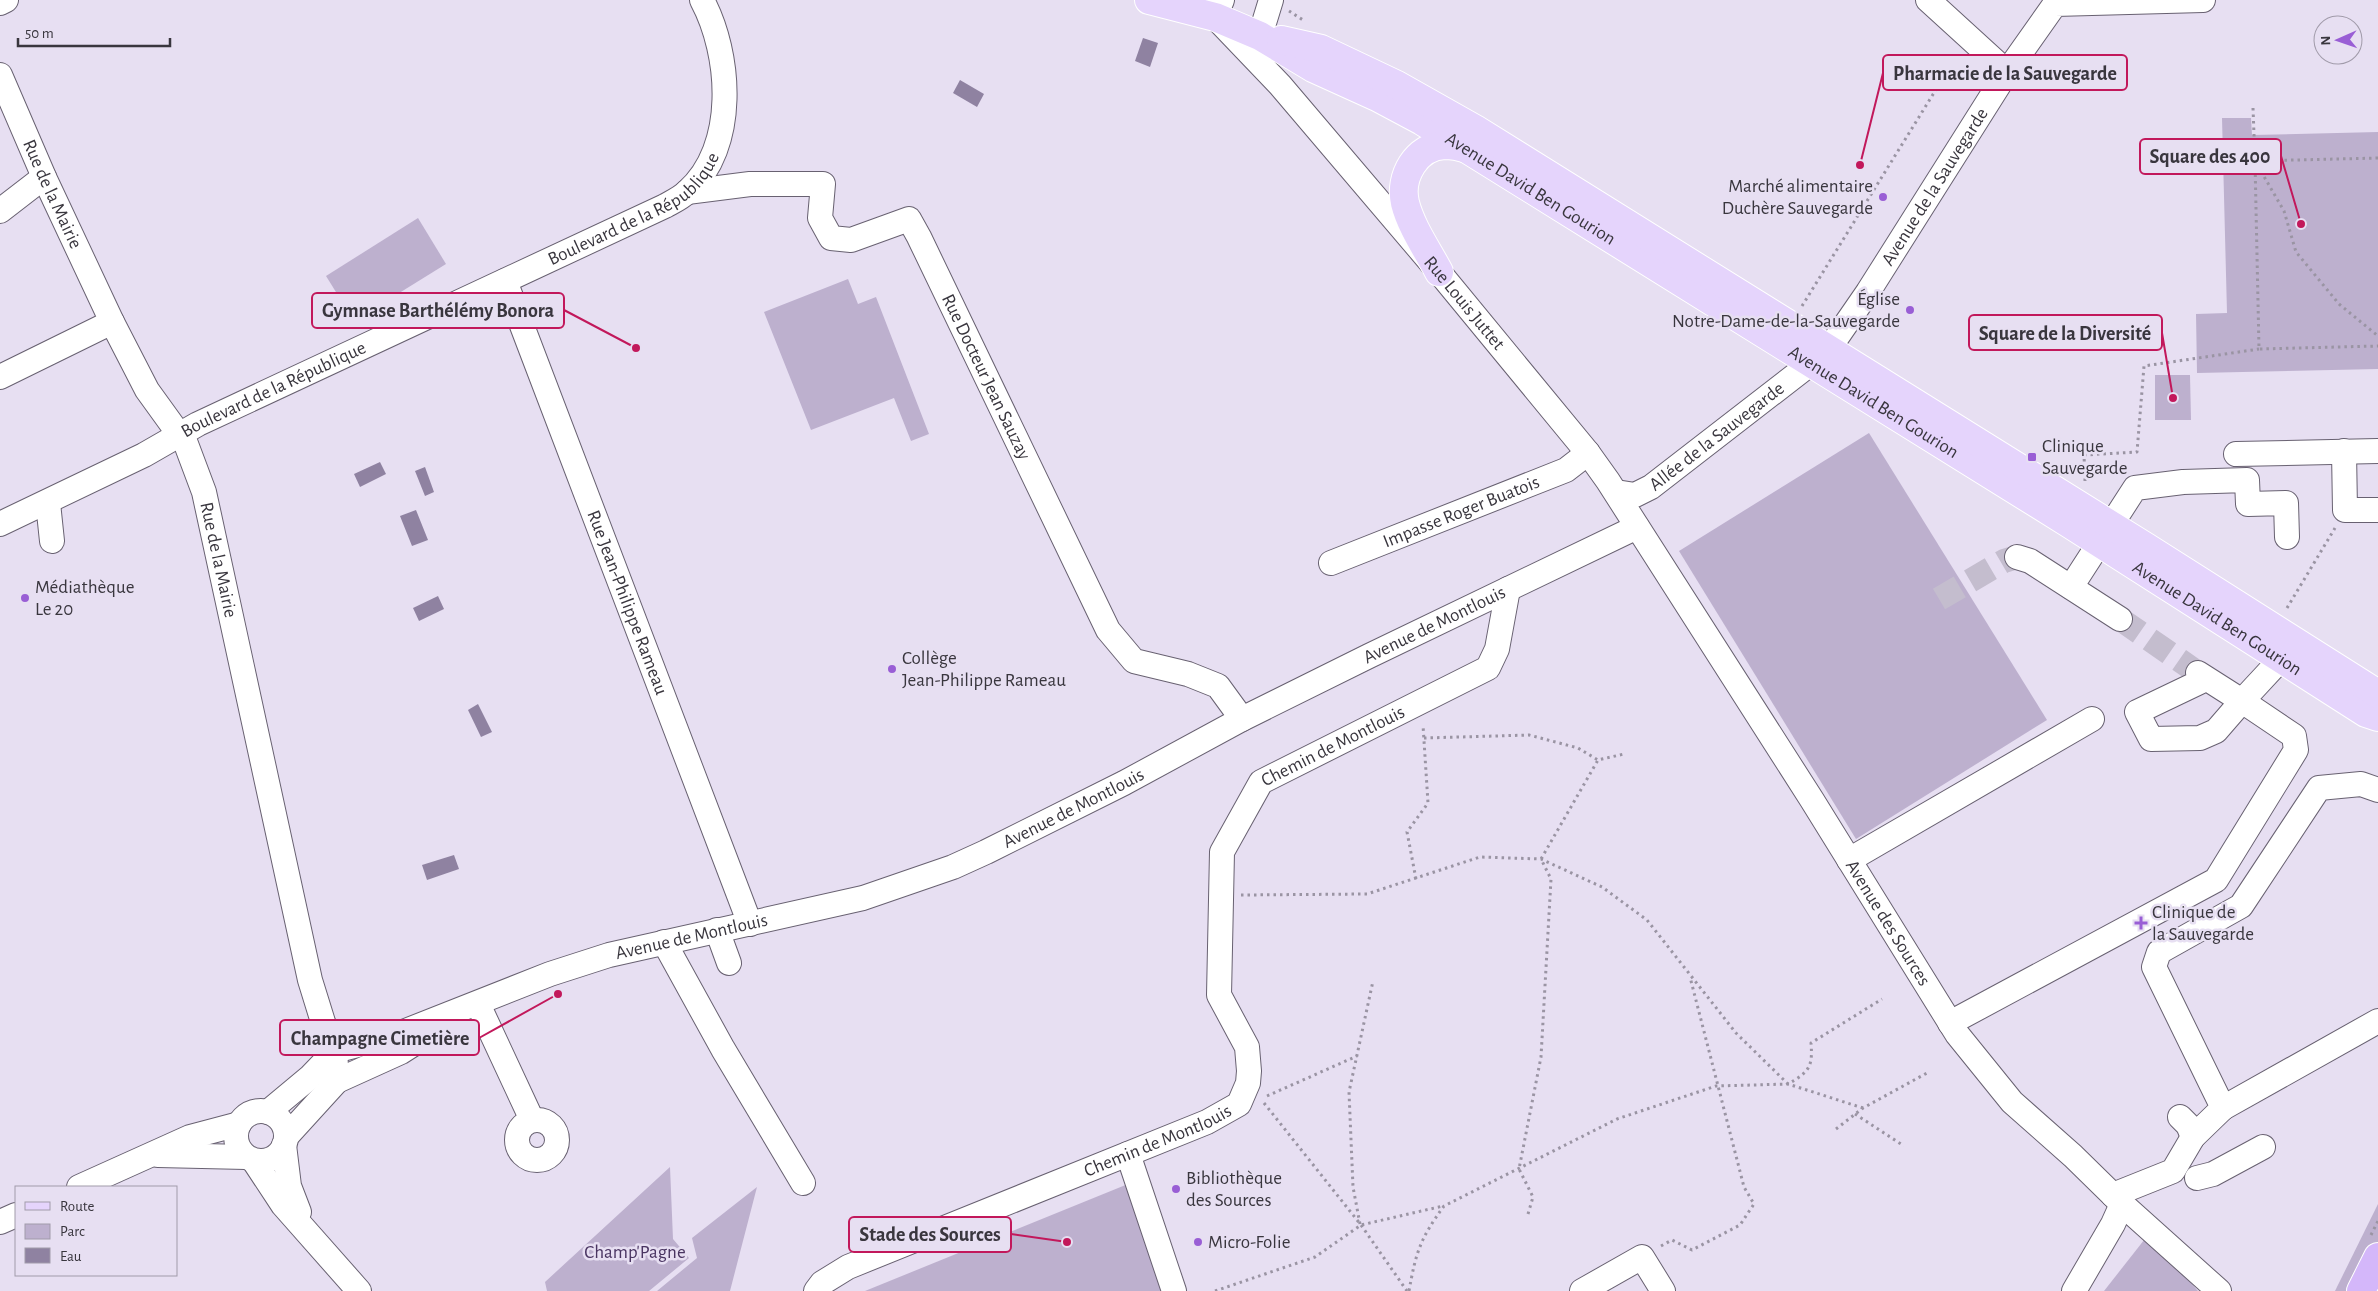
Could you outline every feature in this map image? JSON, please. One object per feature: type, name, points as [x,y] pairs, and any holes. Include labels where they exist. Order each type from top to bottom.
[{"type":"highway","points":[[2361,1291],[2378,1257]]},
{"type":"main road","points":[[1149,0],[1218,8]]},
{"type":"main road","name":"Avenue David Ben Gourion","points":[[1218,8],[1313,68],[1377,97],[1469,149],[1820,357],[2080,507],[2106,539],[2275,629],[2375,712]]},
{"type":"main road","name":"Avenue David Ben Gourion","points":[[1260,36],[1322,49],[1397,85],[1475,129],[1820,357],[2106,539],[2281,660],[2375,712]]},
{"type":"main road","points":[[1439,272],[1405,204],[1403,183],[1411,164],[1425,150],[1444,145],[1469,149]]},
{"type":"street","points":[[0,3],[6,0]]},
{"type":"street","name":"Boulevard de la République","points":[[0,524],[48,503],[144,455],[179,434],[665,206],[687,192],[714,156],[724,114],[722,58],[709,14],[702,0]]},
{"type":"street","points":[[1260,36],[1271,0]]},
{"type":"street","points":[[1928,0],[2007,72]]},
{"type":"street","name":"Avenue de la Sauvegarde","points":[[1820,357],[1868,292],[2007,72],[2055,4],[2203,0]]},
{"type":"street","name":"Rue Louis Juttet","points":[[1218,8],[1280,85],[1439,272],[1588,453],[1616,492],[1637,527]]},
{"type":"street","name":"Rue Louis Juttet","points":[[1260,36],[1280,85]]},
{"type":"street","name":"Rue de la Mairie","points":[[0,75],[44,177],[112,322],[147,390],[186,444],[204,492],[310,980],[323,1022],[335,1051],[337,1081]]},
{"type":"street","points":[[0,211],[44,177]]},
{"type":"street","name":"Rue Docteur Jean Sauzay","points":[[687,192],[750,184],[823,184],[820,218],[831,238],[851,240],[909,219],[1108,630],[1134,661],[1188,674],[1218,686],[1242,720]]},
{"type":"street","name":"Rue Jean-Philippe Rameau","points":[[505,281],[750,924]]},
{"type":"street","points":[[0,377],[112,322]]},
{"type":"street","name":"Allée de la Sauvegarde","points":[[1616,492],[1635,495],[1651,487],[1820,357]]},
{"type":"street","points":[[2344,451],[2345,510],[2378,510]]},
{"type":"street","points":[[2236,454],[2378,451]]},
{"type":"street","name":"Impasse Roger Buatois","points":[[1331,563],[1566,470],[1588,453]]},
{"type":"street","points":[[2077,590],[2135,488],[2183,482],[2247,480],[2248,504],[2286,503],[2286,537]]},
{"type":"street","points":[[48,503],[52,541]]},
{"type":"street","name":"Avenue de Montlouis","points":[[335,1051],[393,1036],[550,974],[609,955],[863,898],[953,867],[1098,796],[1242,720],[1637,527]]},
{"type":"street","name":"Avenue des Sources","points":[[1637,527],[1950,1023],[2012,1102],[2080,1161],[2118,1199],[2219,1291]]},
{"type":"street","points":[[2017,558],[2030,562],[2120,619]]},
{"type":"street","name":"Chemin de Montlouis","points":[[816,1291],[822,1282],[848,1267],[1207,1122],[1239,1104],[1248,1083],[1247,1047],[1219,995],[1222,852],[1261,782],[1488,668],[1497,649],[1508,589]]},
{"type":"street","points":[[1950,1023],[2216,880],[2296,750],[2294,736],[2242,701],[2202,676],[2137,712],[2151,740],[2200,738],[2216,731],[2242,701],[2281,660]]},
{"type":"street","points":[[1848,860],[2092,718]]},
{"type":"street","points":[[2223,1108],[2154,967],[2159,952],[2241,906],[2319,788],[2361,784],[2378,790]]},
{"type":"street","points":[[716,930],[729,963]]},
{"type":"street","points":[[664,942],[723,1049],[803,1183]]},
{"type":"street","points":[[478,1004],[532,1120]]},
{"type":"street","name":"Avenue de Montlouis","points":[[285,1141],[337,1081],[401,1052],[478,1004]]},
{"type":"street","points":[[2074,1291],[2113,1224],[2118,1199],[2173,1171],[2193,1137],[2223,1108],[2378,1021]]},
{"type":"street","points":[[80,1186],[190,1137],[239,1124],[252,1113],[268,1112],[310,1077],[335,1051]]},
{"type":"street","points":[[268,1112],[281,1122],[285,1141],[289,1186],[306,1228]]},
{"type":"street","points":[[2180,1117],[2188,1124],[2193,1137]]},
{"type":"street","points":[[239,1124],[236,1138],[241,1152],[250,1159],[283,1205],[306,1228],[359,1291]]},
{"type":"street","points":[[146,1156],[196,1154],[250,1159],[262,1162],[276,1157],[285,1141]]},
{"type":"street","points":[[2197,1178],[2212,1174],[2263,1147]]},
{"type":"street","points":[[1128,1154],[1174,1291]]},
{"type":"street","points":[[0,1222],[15,1215]]},
{"type":"street","points":[[1582,1291],[1642,1258],[1663,1291]]},
{"type":"path","points":[[1799,311],[1960,52]]},
{"type":"path","points":[[2253,108],[2259,349]]},
{"type":"path","points":[[2255,161],[2378,158]]},
{"type":"path","points":[[2255,161],[2284,211],[2296,252],[2340,304],[2378,336]]},
{"type":"path","points":[[2080,507],[2086,498],[2084,455],[2137,452],[2144,366],[2259,349],[2378,346]]},
{"type":"path","points":[[2275,629],[2345,510]]},
{"type":"path","points":[[1416,878],[1408,832],[1428,803],[1420,702]]},
{"type":"path","points":[[1424,738],[1528,735],[1578,748],[1598,760],[1624,754]]},
{"type":"path","points":[[1541,859],[1598,760]]},
{"type":"path","points":[[1221,896],[1367,894],[1480,857],[1541,859],[1602,887],[1647,920],[1736,1033],[1788,1084]]},
{"type":"path","points":[[1528,1214],[1533,1197],[1519,1168],[1542,1057],[1551,878],[1541,859]]},
{"type":"path","points":[[1642,1258],[1672,1240],[1692,1250],[1740,1225],[1754,1204],[1744,1187],[1716,1086],[1689,974]]},
{"type":"path","points":[[1360,1225],[1354,1187],[1350,1092],[1373,981]]},
{"type":"path","points":[[1788,1084],[1804,1075],[1812,1062],[1811,1043],[1882,999]]},
{"type":"path","points":[[1357,1055],[1260,1099],[1360,1225],[1408,1291]]},
{"type":"path","points":[[1836,1129],[1863,1108],[1926,1073]]},
{"type":"path","points":[[1215,1291],[1315,1257],[1360,1225],[1444,1206],[1617,1119],[1716,1086],[1788,1084],[1863,1108]]},
{"type":"path","points":[[1855,1114],[1904,1146]]},
{"type":"path","points":[[1408,1291],[1416,1252],[1427,1229],[1444,1206]]},
{"type":"green space","points":[[2222,118],[2251,118],[2252,135],[2378,132],[2378,369],[2197,373],[2196,314],[2227,313]]},
{"type":"green space","points":[[418,218],[446,264],[354,321],[326,276]]},
{"type":"green space","points":[[848,279],[858,304],[876,297],[929,434],[911,441],[894,398],[811,430],[764,312]]},
{"type":"green space","points":[[2155,375],[2190,375],[2191,420],[2155,420]]},
{"type":"green space","points":[[1869,433],[2047,720],[1856,839],[1679,551]]},
{"type":"green space","name":"Champ'Pagne","points":[[670,1167],[673,1239],[689,1258],[649,1291],[547,1291],[545,1282]]},
{"type":"green space","points":[[1128,1184],[1165,1291],[865,1291]]},
{"type":"green space","points":[[757,1187],[730,1291],[657,1291],[697,1258],[692,1238]]},
{"type":"green space","points":[[2378,1204],[2378,1243],[2365,1270],[2350,1291],[2335,1291]]},
{"type":"green space","points":[[2148,1235],[2198,1291],[2104,1291]]},
{"type":"water","points":[[1143,38],[1158,43],[1150,67],[1135,61]]},
{"type":"water","points":[[960,80],[984,94],[977,107],[953,93]]},
{"type":"water","points":[[380,462],[386,474],[360,487],[354,474]]},
{"type":"water","points":[[425,467],[434,492],[425,496],[415,471]]},
{"type":"water","points":[[416,510],[428,540],[412,546],[400,516]]},
{"type":"water","points":[[438,596],[444,609],[419,621],[413,608]]},
{"type":"water","points":[[478,704],[492,732],[481,737],[468,710]]},
{"type":"water","points":[[454,855],[459,869],[427,880],[422,865]]},
{"type":"tunnel","points":[[1939,599],[2004,561],[2017,557]]},
{"type":"tunnel","points":[[2120,619],[2198,673]]},
{"type":"place","name":"Pharmacie de la Sauvegarde","points":[[1860,165]]},
{"type":"place","name":"Marché alimentaire Duchère Sauvegarde","points":[[1883,197]]},
{"type":"place","name":"Square des 400","points":[[2301,224]]},
{"type":"place","name":"Église Notre-Dame-de-la-Sauvegarde","points":[[1910,310]]},
{"type":"place","name":"Gymnase Barthélémy Bonora","points":[[636,348]]},
{"type":"place","name":"Square de la Diversité","points":[[2173,398]]},
{"type":"place","name":"Clinique Sauvegarde","points":[[2032,457]]},
{"type":"place","name":"Médiathèque Le 20","points":[[25,598]]},
{"type":"place","name":"Collège Jean-Philippe Rameau","points":[[892,669]]},
{"type":"place","name":"Clinique de la Sauvegarde","points":[[2141,923]]},
{"type":"place","name":"Champagne Cimetière","points":[[558,994]]},
{"type":"place","name":"Bibliothèque des Sources","points":[[1176,1189]]},
{"type":"place","name":"Stade des Sources","points":[[1067,1242]]},
{"type":"place","name":"Micro-Folie","points":[[1198,1242]]}]
